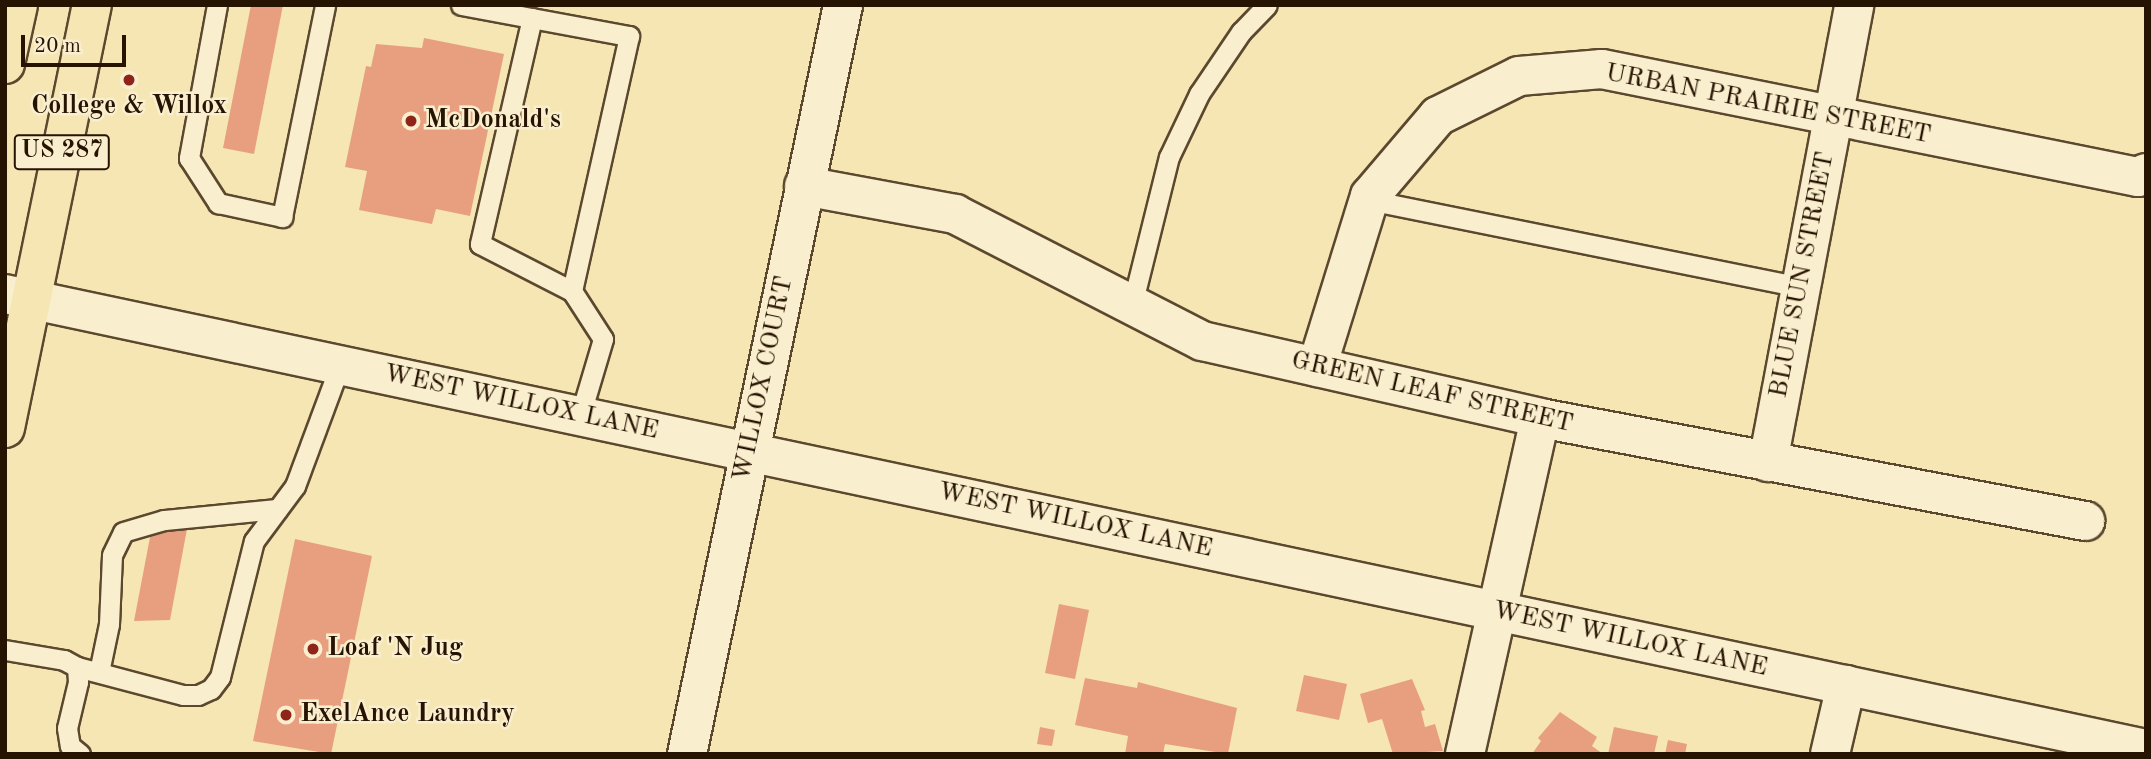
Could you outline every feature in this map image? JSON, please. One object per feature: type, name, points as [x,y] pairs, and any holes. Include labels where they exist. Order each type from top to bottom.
[{"type":"highway","points":[[5,64],[18,5]]},
{"type":"highway","name":"US 287","points":[[5,428],[19,297],[92,5]]},
{"type":"street","name":"WILLOX COURT","points":[[687,754],[843,5]]},
{"type":"street","name":"BLUE SUN STREET","points":[[1768,461],[1854,5]]},
{"type":"street","name":"URBAN PRAIRIE STREET","points":[[1317,368],[1368,200],[1438,116],[1518,76],[1602,69],[1832,118],[2142,175]]},
{"type":"street","name":"GREEN LEAF STREET","points":[[804,186],[955,215],[1202,341],[1540,418],[2085,521]]},
{"type":"street","name":"WEST WILLOX LANE","points":[[19,297],[2146,749]]},
{"type":"street","points":[[1465,754],[1540,418]]},
{"type":"street","points":[[1829,754],[1846,685]]},
{"type":"lane","points":[[218,5],[189,158],[218,203],[282,217],[325,5]]},
{"type":"lane","points":[[461,5],[629,36],[572,291]]},
{"type":"lane","points":[[1132,305],[1169,158],[1199,94],[1241,32],[1267,5]]},
{"type":"lane","points":[[532,18],[480,244],[572,291],[603,339],[580,416]]},
{"type":"lane","points":[[1368,200],[1799,286]]},
{"type":"lane","points":[[5,649],[64,660],[77,667],[183,695],[198,695],[211,689],[220,677],[254,541],[295,486],[340,365]]},
{"type":"lane","points":[[99,672],[109,624],[112,555],[122,532],[164,520],[277,509]]},
{"type":"lane","points":[[77,667],[78,682],[67,728],[70,746],[80,754]]},
{"type":"building","points":[[251,5],[283,5],[254,154],[223,148]]},
{"type":"building","points":[[424,38],[504,54],[470,216],[436,209],[432,224],[359,210],[367,171],[345,167],[366,66],[371,67],[376,44],[422,48]]},
{"type":"building","points":[[187,529],[170,620],[134,621],[151,532]]},
{"type":"building","name":"Loaf 'N Jug","points":[[295,539],[372,556],[331,754],[253,741]]},
{"type":"building","points":[[1059,604],[1089,610],[1075,679],[1045,673]]},
{"type":"building","points":[[1304,675],[1347,684],[1339,720],[1296,711]]},
{"type":"building","points":[[1085,678],[1137,688],[1138,682],[1237,708],[1228,754],[1165,744],[1163,754],[1125,754],[1128,736],[1075,725]]},
{"type":"building","points":[[1412,679],[1425,710],[1421,711],[1425,727],[1435,724],[1443,751],[1393,754],[1382,719],[1368,723],[1360,694]]},
{"type":"building","points":[[1560,712],[1597,737],[1592,746],[1603,754],[1532,754],[1541,741],[1538,738]]},
{"type":"building","points":[[1040,727],[1055,730],[1052,746],[1037,744]]},
{"type":"building","points":[[1614,727],[1658,736],[1654,754],[1608,754]]},
{"type":"building","points":[[1668,740],[1687,744],[1685,754],[1665,754]]},
{"type":"place","name":"College & Willox","points":[[129,80]]},
{"type":"place","name":"McDonald's","points":[[411,121]]},
{"type":"place","name":"Loaf 'N Jug","points":[[313,649]]},
{"type":"place","name":"ExelAnce Laundry","points":[[286,715]]}]
